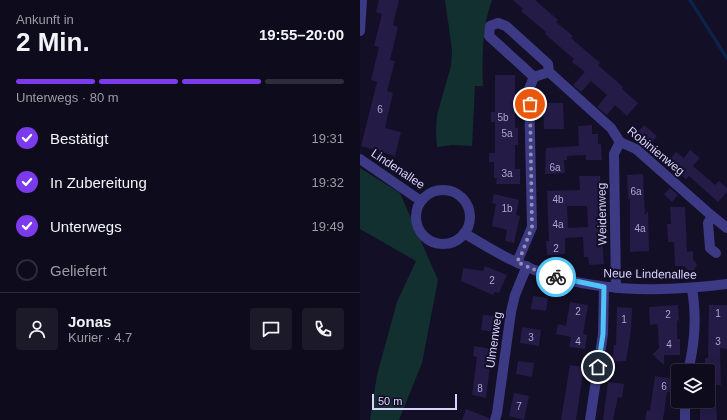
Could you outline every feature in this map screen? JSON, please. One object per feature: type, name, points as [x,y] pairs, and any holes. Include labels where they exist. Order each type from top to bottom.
[{"type":"street","points":[[360,31],[362,0]]},
{"type":"street","name":"Robinienweg","points":[[534,77],[489,36],[490,26],[498,23],[506,26],[548,64],[549,72],[611,128],[620,142],[636,149],[727,228]]},
{"type":"street","points":[[517,262],[532,227],[530,89],[534,77],[549,72]]},
{"type":"street","name":"Weidenweg","points":[[616,288],[614,154],[620,142]]},
{"type":"street","name":"Lindenallee","points":[[360,159],[421,201]]},
{"type":"street","name":"Lindenallee","points":[[436,190],[455,192],[463,198],[468,206],[470,215],[469,225],[464,233],[458,239],[442,244],[427,238],[417,225],[417,208],[421,201],[428,194],[436,190]]},
{"type":"street","points":[[712,216],[708,223],[710,248],[716,253]]},
{"type":"street","name":"Neue Lindenallee","points":[[464,233],[517,262],[542,273],[566,280],[616,288],[692,289],[727,284]]},
{"type":"street","name":"Ulmenweg","points":[[495,420],[511,312],[515,295],[527,266]]},
{"type":"street","points":[[590,420],[603,334],[604,287]]},
{"type":"street","points":[[690,364],[696,327],[692,289]]},
{"type":"street","points":[[685,408],[685,420]]},
{"type":"green space","points":[[445,0],[492,0],[484,31],[483,86],[475,86],[472,146],[452,145],[437,147],[437,115],[451,66],[452,50]]},
{"type":"green space","points":[[360,168],[400,193],[438,280],[422,363],[399,420],[370,420],[377,375],[397,302],[416,261],[360,229]]},
{"type":"building","points":[[379,0],[399,0],[393,25],[398,27],[390,60],[395,61],[387,91],[393,93],[385,128],[401,132],[395,156],[361,146],[377,82],[371,80],[379,47],[374,46],[382,14],[376,12]]},
{"type":"building","points":[[513,0],[535,0],[558,20],[556,22],[573,36],[571,38],[600,63],[598,65],[623,87],[622,89],[638,103],[627,116],[615,105],[607,115],[597,107],[607,95],[591,81],[581,92],[573,85],[585,72],[572,62],[574,59],[545,34],[546,32],[521,11],[523,9]]},
{"type":"building","points":[[495,75],[515,75],[515,128],[518,128],[518,145],[515,145],[515,169],[520,169],[520,184],[496,184],[497,178],[494,178],[494,162],[489,162],[489,153],[495,153],[495,122],[491,122],[491,112],[495,112]]},
{"type":"building","points":[[543,103],[563,103],[564,129],[544,129]]},
{"type":"building","points":[[592,125],[592,134],[598,134],[598,144],[601,144],[602,160],[586,160],[586,155],[567,156],[567,160],[564,160],[565,173],[545,174],[546,148],[579,146],[578,126]]},
{"type":"building","points":[[644,125],[657,136],[650,145],[637,133]]},
{"type":"building","points":[[690,150],[700,158],[693,166],[715,185],[719,181],[727,188],[727,192],[718,202],[689,176],[686,179],[667,163],[676,152],[684,158]]},
{"type":"building","points":[[643,174],[645,215],[648,211],[649,251],[630,252],[630,199],[628,199],[627,175]]},
{"type":"building","points":[[579,176],[600,176],[603,213],[600,213],[604,264],[589,265],[588,257],[584,257],[583,237],[565,238],[565,254],[547,255],[546,241],[549,241],[547,191],[580,190]],"holes":[[[587,206],[588,227],[568,228],[567,207]]]},
{"type":"building","points":[[670,188],[678,195],[672,202],[664,194]]},
{"type":"building","points":[[494,194],[519,200],[516,215],[520,216],[514,243],[505,241],[507,230],[492,226],[496,204],[492,203]]},
{"type":"building","points":[[670,207],[685,207],[687,252],[693,251],[693,259],[697,265],[694,270],[688,270],[684,266],[675,266],[674,242],[668,242],[667,224],[671,224]]},
{"type":"building","points":[[485,266],[507,275],[499,293],[495,292],[493,295],[461,281],[463,268],[483,271]]},
{"type":"building","points":[[533,296],[548,298],[546,311],[531,309]]},
{"type":"building","points":[[570,302],[588,305],[583,334],[587,335],[585,349],[569,347],[571,337],[556,334],[558,324],[566,326]]},
{"type":"building","points":[[678,305],[679,320],[677,321],[677,339],[680,339],[680,355],[664,355],[664,365],[655,357],[655,355],[652,355],[659,348],[658,328],[657,324],[650,325],[649,307]]},
{"type":"building","points":[[709,305],[727,305],[727,349],[720,348],[721,385],[715,385],[715,364],[705,364],[705,358],[708,358]]},
{"type":"building","points":[[617,307],[632,308],[631,331],[626,361],[612,362],[614,345],[616,345]]},
{"type":"building","points":[[483,315],[496,316],[494,332],[481,330]]},
{"type":"building","points":[[522,327],[541,330],[539,346],[520,343]]},
{"type":"building","points":[[474,346],[492,349],[486,398],[472,395],[477,357],[473,356]]},
{"type":"building","points":[[518,361],[534,363],[532,377],[516,374]]},
{"type":"building","points":[[570,365],[584,367],[576,420],[561,420]]},
{"type":"building","points":[[655,376],[671,378],[671,393],[667,392],[663,420],[645,420],[647,410],[650,411]]},
{"type":"building","points":[[608,382],[624,384],[622,398],[618,397],[613,420],[603,420]]},
{"type":"building","points":[[514,393],[529,396],[524,420],[509,416]]},
{"type":"building","points":[[716,401],[717,420],[700,420],[700,408],[715,408]]},
{"type":"building","points":[[466,409],[489,418],[489,420],[462,420]]},
{"type":"waterway","points":[[690,0],[727,58]]},
{"type":"way so far","points":[[530,104],[532,227],[517,262],[542,273],[556,277]]},
{"type":"route","points":[[556,277],[604,287],[603,334],[598,367]]}]
